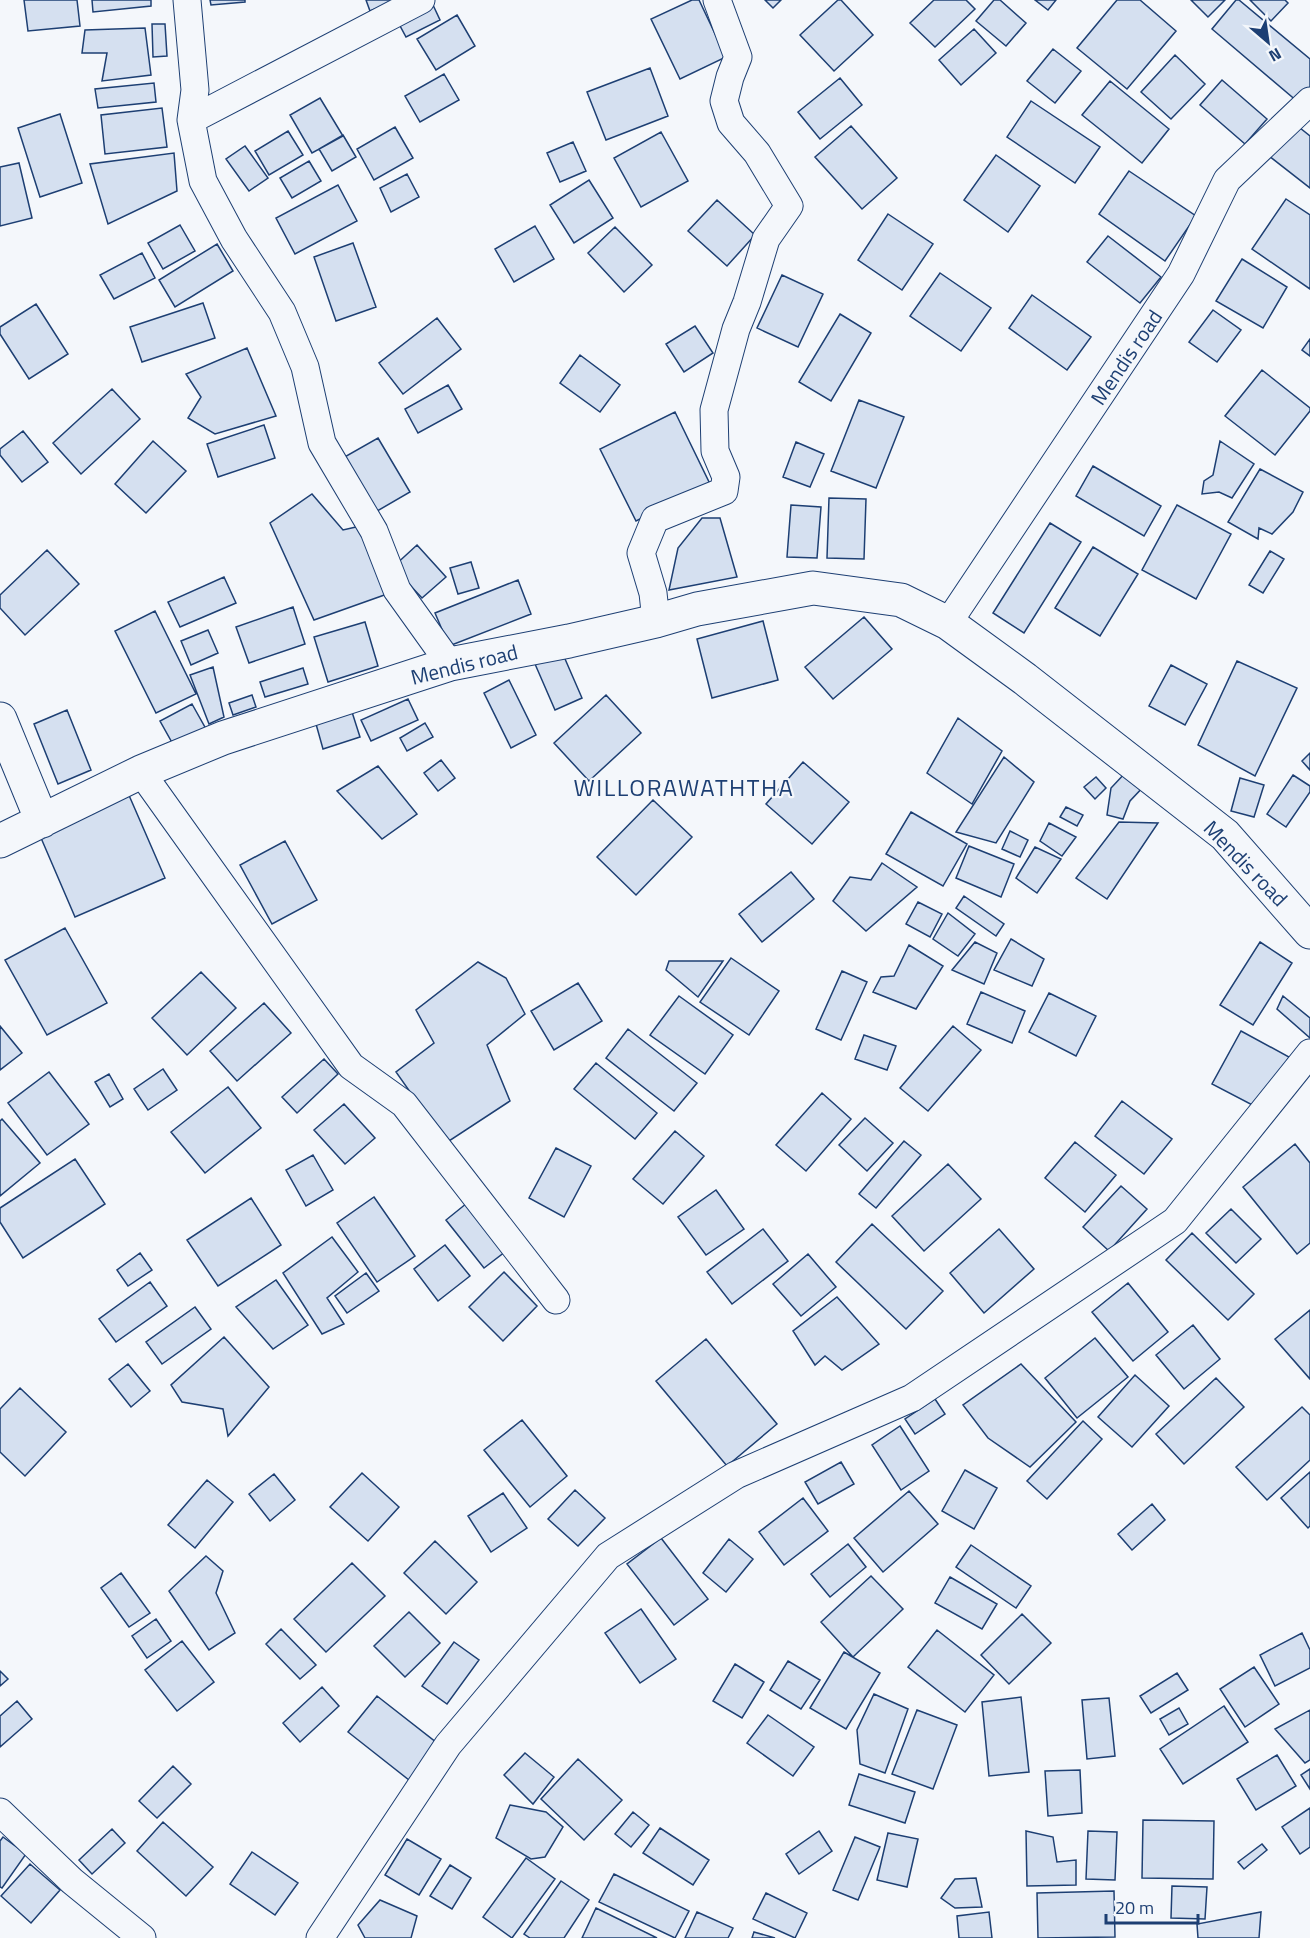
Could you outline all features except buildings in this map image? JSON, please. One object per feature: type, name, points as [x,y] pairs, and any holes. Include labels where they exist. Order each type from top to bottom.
[{"type":"street","points":[[187,0],[195,90],[191,120],[203,181],[234,239],[282,312],[305,367],[322,443],[374,531],[397,590],[450,664]]},
{"type":"street","points":[[191,120],[421,0]]},
{"type":"street","points":[[657,621],[641,553],[655,519],[724,491],[726,477],[715,451],[714,410],[736,329],[747,302],[766,239],[789,206],[757,153],[731,123],[724,101],[738,57],[717,0]]},
{"type":"street","name":"Mendis road","points":[[948,623],[1181,274],[1227,180],[1310,101]]},
{"type":"street","name":"Mendis road","points":[[0,841],[141,772],[223,738],[450,664],[569,641],[657,621],[697,609],[813,588],[901,600],[948,623],[1025,679],[1225,835],[1310,932]]},
{"type":"street","points":[[0,719],[42,821]]},
{"type":"street","points":[[141,772],[351,1065],[404,1104],[556,1300]]},
{"type":"street","points":[[320,1938],[448,1745],[608,1556],[736,1475],[912,1398],[1175,1221],[1310,1053]]},
{"type":"street","points":[[0,1812],[72,1881],[142,1938]]},
{"type":"district","name":"WILLORAWATHTHA","points":[[684,787]]}]
